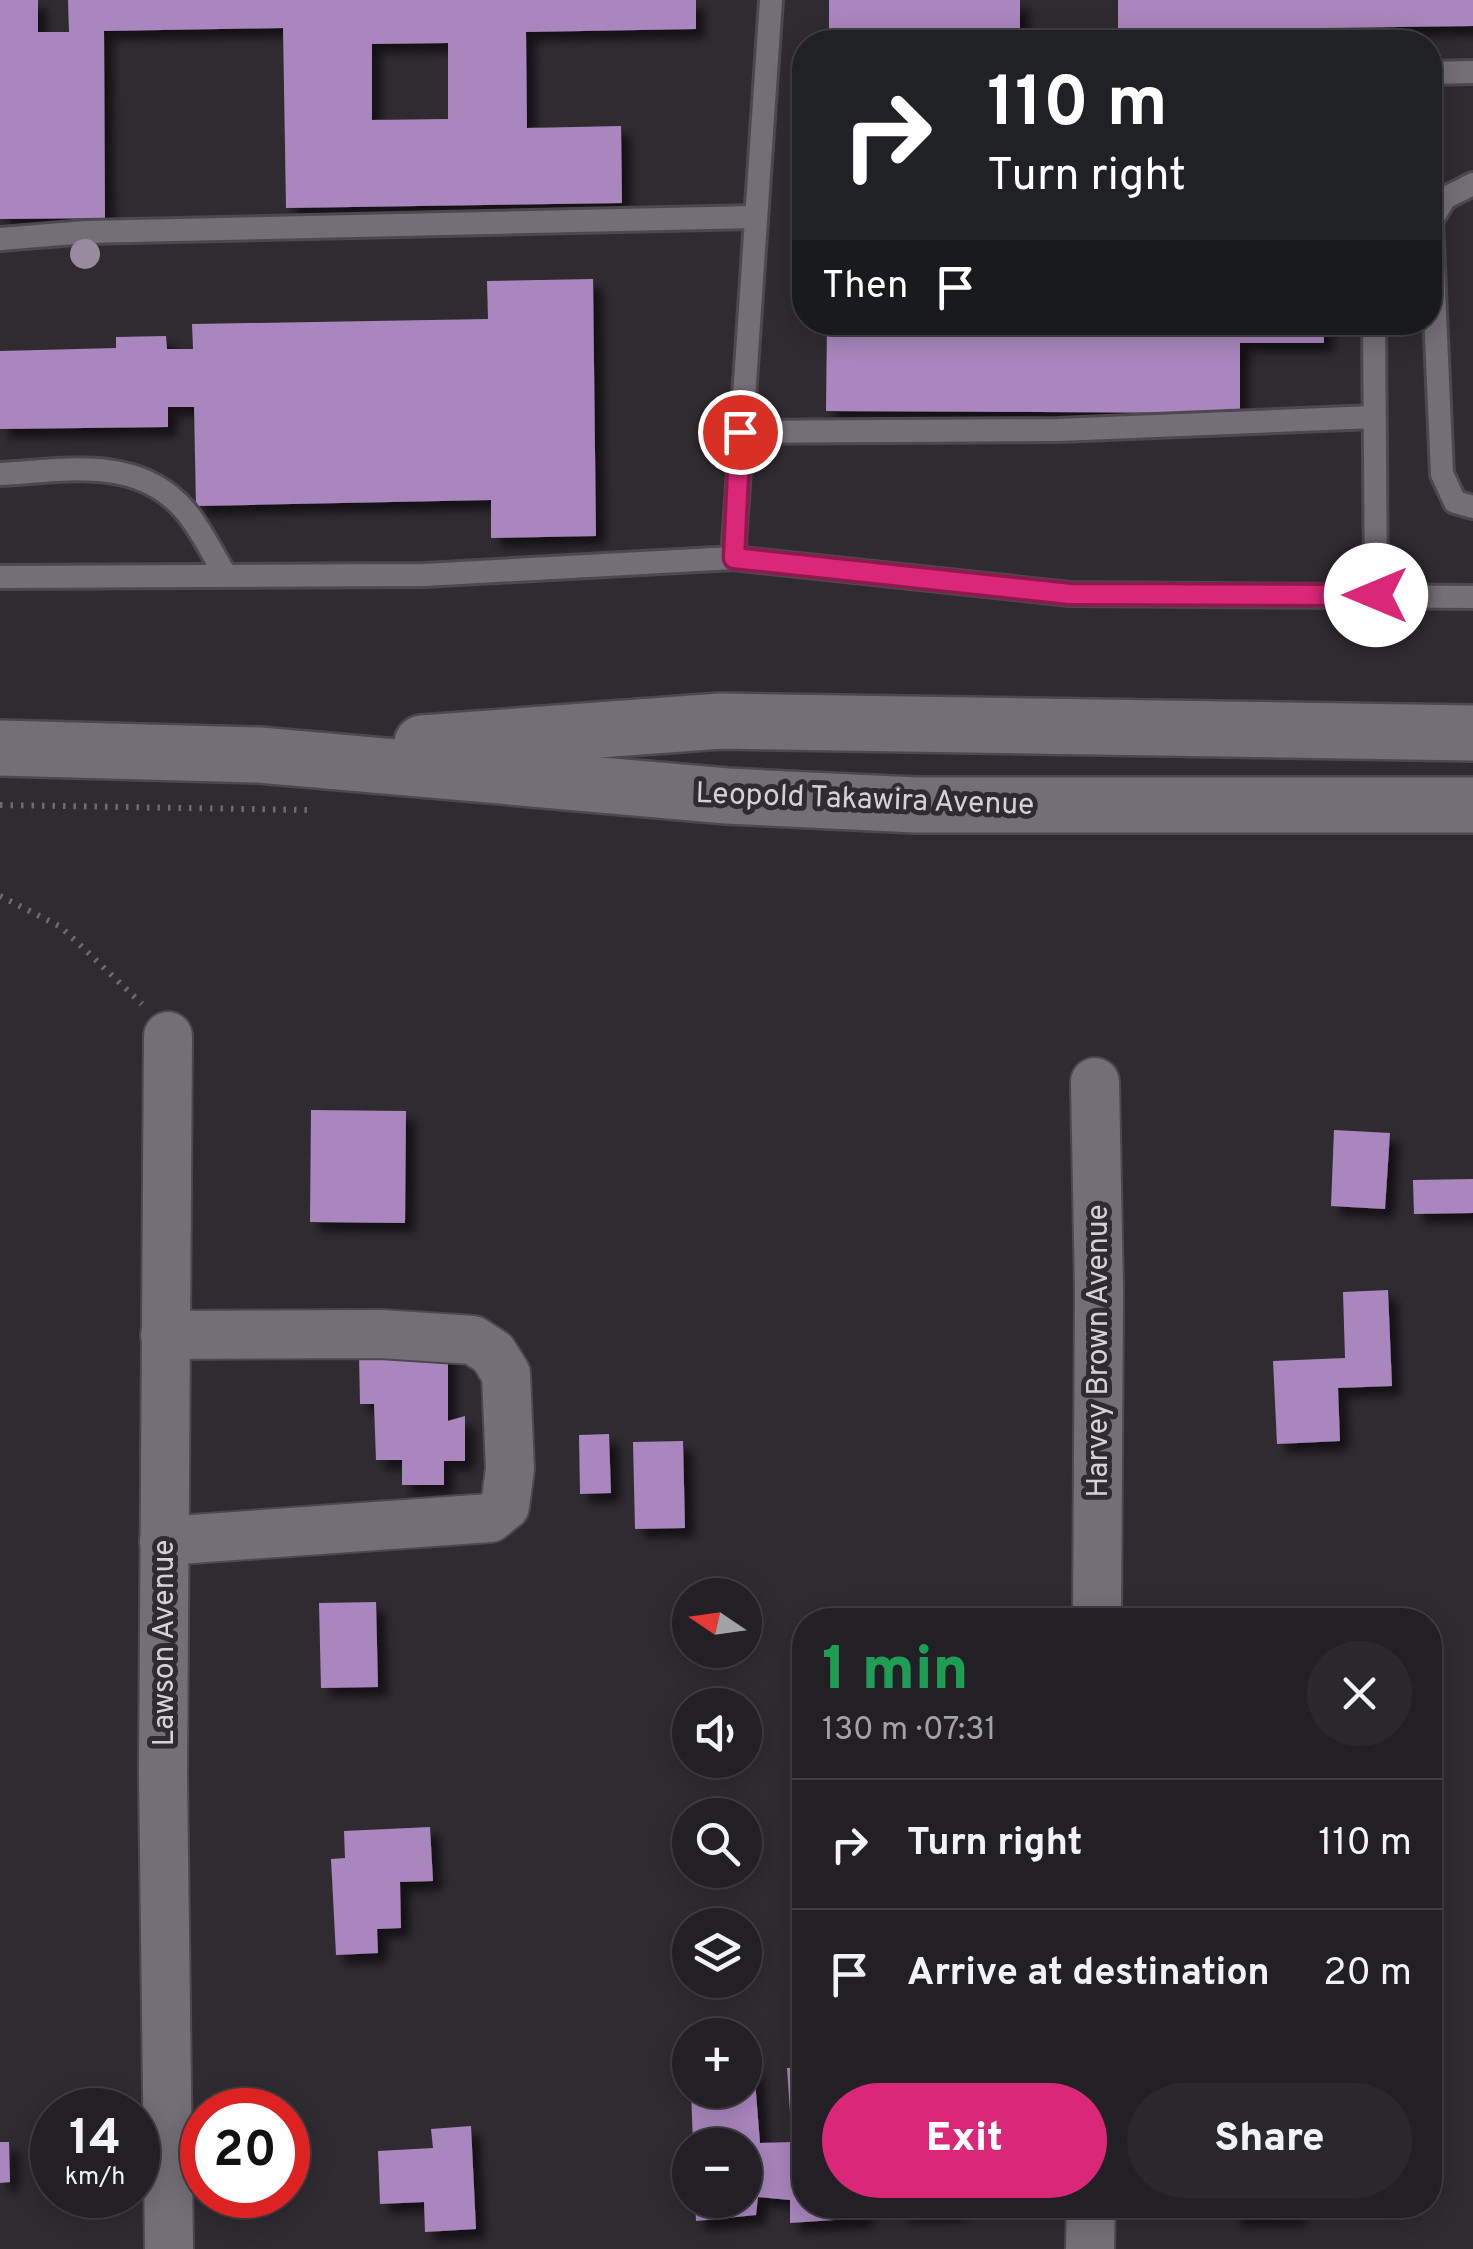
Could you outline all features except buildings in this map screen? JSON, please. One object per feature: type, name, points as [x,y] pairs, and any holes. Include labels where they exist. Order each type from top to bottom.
[{"type":"main road","name":"Leopold Takawira Avenue","points":[[260,755],[721,721],[1473,733]]},
{"type":"main road","name":"Leopold Takawira Avenue","points":[[0,748],[260,755],[728,796],[897,804],[1473,805]]},
{"type":"street","name":"Lawson Avenue","points":[[168,1036],[164,1541],[170,2249]]},
{"type":"street","name":"Harvey Brown Avenue","points":[[1094,1082],[1100,1291],[1098,1608]]},
{"type":"street","points":[[164,1541],[490,1518],[505,1506],[510,1469],[506,1374],[493,1353],[473,1340],[381,1334],[165,1335]]},
{"type":"street","points":[[1090,2249],[1091,2218]]},
{"type":"lane","points":[[734,558],[771,0]]},
{"type":"lane","points":[[1442,73],[1473,72]]},
{"type":"lane","points":[[1442,203],[1473,184]]},
{"type":"lane","points":[[0,239],[86,232],[754,217]]},
{"type":"lane","points":[[1374,335],[1376,595]]},
{"type":"lane","points":[[1436,335],[1442,474],[1454,502],[1473,507]]},
{"type":"lane","points":[[740,432],[1058,430],[1373,417]]},
{"type":"lane","points":[[0,474],[104,469],[130,473],[179,504],[225,574]]},
{"type":"lane","points":[[0,577],[424,575],[734,558],[1070,594],[1473,597]]},
{"type":"path","points":[[0,896],[62,927],[152,1014],[168,1036]]},
{"type":"route","points":[[740,432],[734,558],[1070,594],[1376,595]]}]
